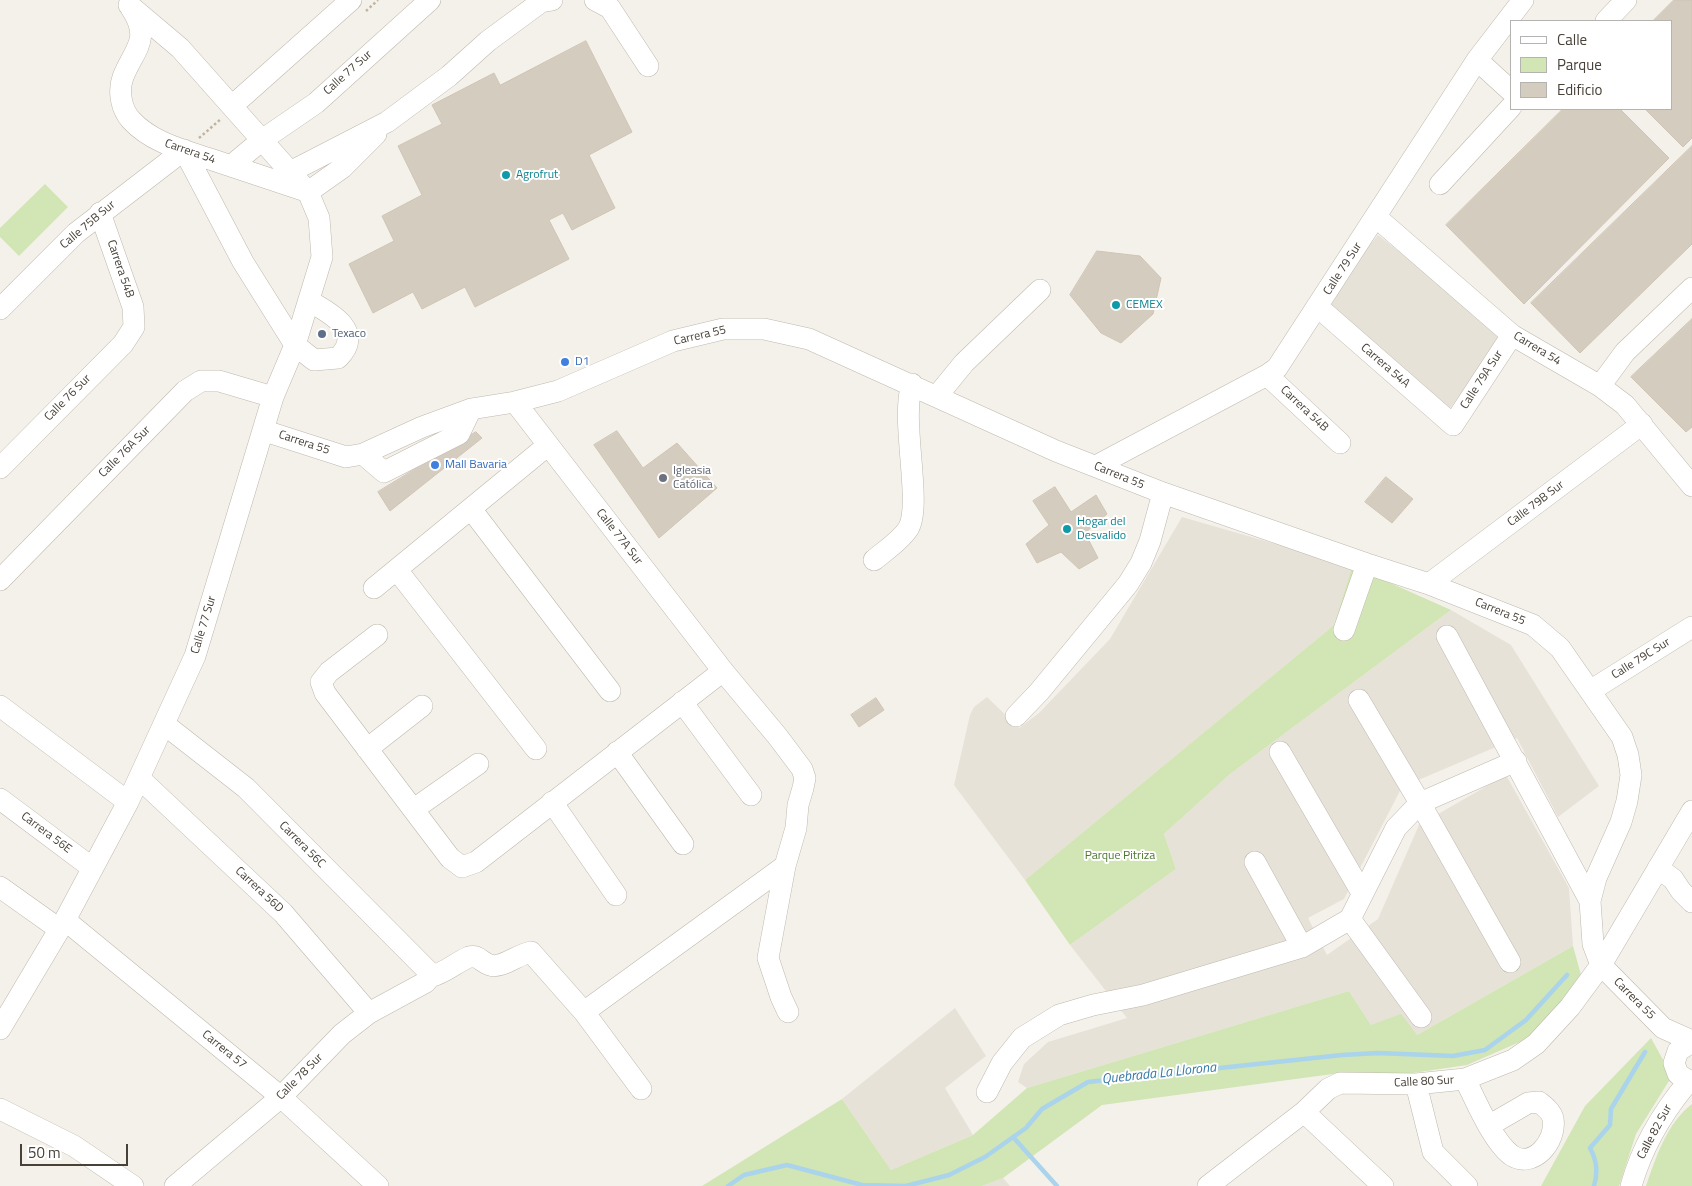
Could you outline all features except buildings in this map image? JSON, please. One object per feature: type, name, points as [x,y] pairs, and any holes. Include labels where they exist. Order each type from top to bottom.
[{"type":"street","points":[[229,102],[351,0]]},
{"type":"street","name":"Calle 77 Sur","points":[[262,140],[316,102],[430,0]]},
{"type":"street","points":[[231,166],[308,192],[342,168],[387,122],[449,76],[488,41],[541,2],[552,0]]},
{"type":"street","points":[[594,0],[610,8],[648,66]]},
{"type":"street","name":"Calle 79 Sur","points":[[1096,466],[1267,375],[1286,357],[1477,60],[1523,0]]},
{"type":"street","points":[[1607,20],[1626,0]]},
{"type":"street","name":"Carrera 54","points":[[128,3],[180,48],[229,102]]},
{"type":"street","name":"Carrera 54","points":[[128,3],[137,17],[141,31],[140,46],[134,59],[126,69],[122,82],[121,100],[125,111],[138,126],[158,141],[231,166]]},
{"type":"street","points":[[134,59],[154,48],[163,46],[180,48]]},
{"type":"street","points":[[1477,60],[1510,90]]},
{"type":"street","name":"Calle 77 Sur","points":[[0,1029],[62,924],[91,867],[128,802],[195,656],[273,397],[295,345],[322,257],[319,218],[308,192],[229,102]]},
{"type":"street","points":[[1440,184],[1510,108]]},
{"type":"street","points":[[290,172],[387,122]]},
{"type":"street","points":[[231,166],[262,140]]},
{"type":"street","points":[[184,150],[243,262],[295,345],[314,360],[338,358],[345,351],[349,338],[339,320],[309,301]]},
{"type":"street","name":"Calle 75B Sur","points":[[0,309],[76,233],[184,150]]},
{"type":"street","name":"Carrera 54B","points":[[100,213],[133,307],[134,326]]},
{"type":"street","name":"Carrera 54","points":[[1376,217],[1512,335],[1600,386],[1625,405],[1692,486]]},
{"type":"street","points":[[1600,386],[1625,352],[1692,288]]},
{"type":"street","points":[[936,396],[964,363],[1040,290]]},
{"type":"street","name":"Carrera 54A","points":[[1318,307],[1453,425]]},
{"type":"street","name":"Calle 76 Sur","points":[[4,456],[123,344],[134,326]]},
{"type":"street","name":"Carrera 55","points":[[264,431],[346,457],[363,454],[422,427],[471,409],[515,402],[558,391],[673,341],[723,329],[764,329],[809,340],[912,384],[1056,451],[1163,494],[1429,584],[1533,625],[1560,648],[1622,737],[1631,776],[1621,822],[1596,878],[1590,901],[1593,944],[1601,965],[1664,1028],[1692,1042]]},
{"type":"street","name":"Calle 79A Sur","points":[[1453,425],[1512,335]]},
{"type":"street","name":"Carrera 54B","points":[[1267,375],[1340,443]]},
{"type":"street","name":"Calle 76A Sur","points":[[0,580],[178,398],[193,386],[201,381],[219,381],[273,397]]},
{"type":"street","points":[[874,560],[902,536],[913,517],[907,409],[912,384]]},
{"type":"street","name":"Calle 77A Sur","points":[[515,402],[547,446],[802,769],[804,783],[798,805],[796,828],[785,866],[768,958],[780,997],[788,1012]]},
{"type":"street","name":"Calle 79B Sur","points":[[1429,584],[1642,424]]},
{"type":"street","points":[[374,588],[547,446]]},
{"type":"street","points":[[1016,716],[1039,692],[1128,584],[1141,563],[1150,541],[1163,494]]},
{"type":"street","points":[[472,509],[610,691]]},
{"type":"street","points":[[1344,630],[1366,564]]},
{"type":"street","points":[[397,570],[536,749]]},
{"type":"street","name":"Calle 79C Sur","points":[[1590,691],[1692,627]]},
{"type":"street","points":[[378,635],[329,672],[321,682],[325,693],[450,858],[462,867],[476,862],[723,671]]},
{"type":"street","points":[[1447,636],[1516,760],[1590,901]]},
{"type":"street","points":[[1359,700],[1510,962]]},
{"type":"street","points":[[682,702],[751,795]]},
{"type":"street","points":[[0,706],[128,802]]},
{"type":"street","points":[[367,749],[422,706]]},
{"type":"street","name":"Carrera 56C","points":[[164,724],[208,756],[246,788],[313,857],[378,918],[428,971],[430,977]]},
{"type":"street","points":[[617,752],[683,844]]},
{"type":"street","points":[[1280,752],[1362,893]]},
{"type":"street","points":[[987,1092],[1002,1063],[1022,1038],[1059,1015],[1093,1005],[1143,995],[1302,947],[1350,919],[1396,828],[1420,803],[1516,760]]},
{"type":"street","points":[[414,809],[478,764]]},
{"type":"street","name":"Carrera 56D","points":[[139,778],[284,913],[369,1013]]},
{"type":"street","name":"Carrera 56E","points":[[0,799],[91,867]]},
{"type":"street","points":[[552,802],[616,895]]},
{"type":"street","name":"Calle 80 Sur","points":[[1208,1186],[1304,1112],[1328,1089],[1340,1083],[1416,1084],[1465,1079],[1512,1060],[1536,1044],[1570,1008],[1601,965],[1692,811]]},
{"type":"street","points":[[1255,862],[1302,947]]},
{"type":"street","points":[[642,1088],[584,1012],[785,866]]},
{"type":"street","points":[[1658,868],[1673,879],[1692,902]]},
{"type":"street","name":"Carrera 57","points":[[0,887],[62,924],[281,1097],[378,1186]]},
{"type":"street","points":[[1350,919],[1421,1017]]},
{"type":"street","name":"Calle 78 Sur","points":[[175,1186],[281,1097],[342,1034],[369,1013],[426,982],[430,977],[446,972],[470,957],[478,957],[490,965],[498,965],[530,952],[584,1012]]},
{"type":"street","name":"Carrera 55","points":[[1664,1028],[1669,1038],[1674,1063]]},
{"type":"street","points":[[1690,1082],[1678,1074],[1674,1063],[1682,1046],[1692,1042]]},
{"type":"street","points":[[1465,1079],[1490,1125]]},
{"type":"street","name":"Calle 82 Sur","points":[[1631,1186],[1649,1138],[1673,1099],[1690,1082]]},
{"type":"street","points":[[1416,1084],[1433,1152],[1467,1186]]},
{"type":"street","points":[[0,1108],[74,1146],[133,1186]]},
{"type":"street","points":[[1304,1112],[1383,1186]]},
{"type":"path","points":[[184,150],[221,120],[229,102]]},
{"type":"shaded area","points":[[1378,235],[1506,336],[1450,408],[1321,306]]},
{"type":"shaded area","points":[[1182,517],[1352,566],[1334,625],[1025,880],[954,785],[970,715],[974,707],[987,697],[1019,728],[1039,713],[1110,639]]},
{"type":"shaded area","points":[[1451,610],[1511,645],[1599,786],[1558,817],[1517,738],[1402,787],[1344,899],[1308,918],[1327,955],[1378,919],[1419,825],[1506,775],[1569,888],[1573,946],[1417,1035],[1371,1025],[1349,991],[1027,1088],[1018,1082],[1024,1064],[1048,1042],[1127,1018],[1070,945],[1176,869],[1164,834],[1230,774]]},
{"type":"shaded area","points":[[955,1008],[986,1056],[945,1088],[973,1135],[891,1170],[842,1099]]},
{"type":"shaded area","points":[[1003,1178],[1010,1186],[982,1186]]},
{"type":"green space","points":[[45,184],[68,207],[19,256],[0,237],[0,228]]},
{"type":"green space","name":"Parque Pitriza","points":[[1352,566],[1451,610],[1230,774],[1164,834],[1176,869],[1070,945],[1025,880],[1334,625]]},
{"type":"green space","points":[[1573,946],[1581,975],[1550,1020],[1522,1041],[1467,1065],[1406,1074],[1340,1073],[1102,1105],[1003,1178],[982,1186],[702,1186],[842,1099],[891,1170],[973,1135],[1027,1088],[1349,991],[1371,1025],[1401,1014],[1417,1035]]},
{"type":"green space","points":[[1651,1038],[1672,1076],[1636,1134],[1619,1186],[1541,1186],[1585,1106]]},
{"type":"green space","points":[[1692,1104],[1692,1186],[1646,1186],[1663,1141],[1683,1112]]},
{"type":"waterway","name":"Quebrada La Llorona","points":[[728,1186],[744,1175],[787,1165],[862,1185],[906,1186],[949,1175],[985,1157],[1026,1128],[1042,1109],[1088,1082],[1342,1055],[1378,1053],[1453,1056],[1485,1050],[1526,1020],[1567,975]]},
{"type":"waterway","points":[[1594,1186],[1596,1167],[1590,1148],[1610,1125],[1611,1109],[1645,1052]]},
{"type":"waterway","points":[[1013,1137],[1057,1186]]},
{"type":"place","name":"Agrofrut","points":[[506,175]]},
{"type":"place","name":"CEMEX","points":[[1116,305]]},
{"type":"place","name":"Texaco","points":[[322,334]]},
{"type":"place","name":"D1","points":[[565,362]]},
{"type":"place","name":"Mall Bavaria","points":[[435,465]]},
{"type":"place","name":"Igleasia Católica","points":[[663,478]]},
{"type":"place","name":"Hogar del Desvalido","points":[[1067,529]]}]
